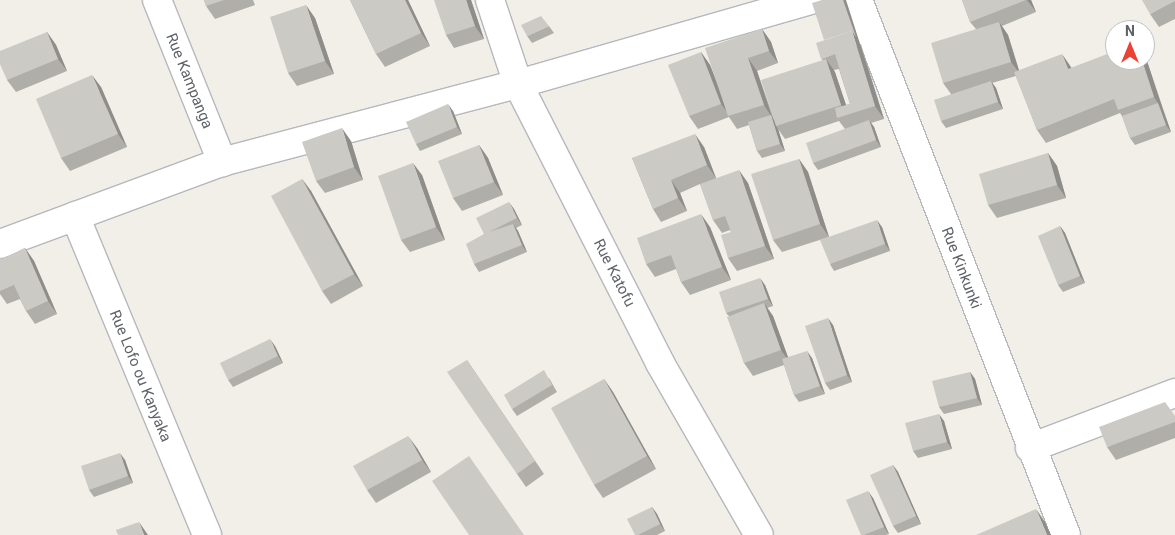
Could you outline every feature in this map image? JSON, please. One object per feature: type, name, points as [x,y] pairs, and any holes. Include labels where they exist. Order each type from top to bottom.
[{"type":"street","name":"Rue Kampanga","points":[[157,0],[222,162]]},
{"type":"street","name":"Rue Katofu","points":[[490,0],[518,84],[660,363],[759,535]]},
{"type":"street","points":[[0,244],[222,162],[518,84],[810,0]]},
{"type":"street","name":"Rue Kinkunki","points":[[858,0],[1030,448],[1066,535]]},
{"type":"street","name":"Rue Lofo ou Kanyaka","points":[[75,216],[207,535]]},
{"type":"street","points":[[1030,448],[1175,393]]},
{"type":"building","points":[[204,0],[224,0],[206,6]]},
{"type":"building","points":[[350,0],[405,0],[421,33],[376,54]]},
{"type":"building","points":[[434,0],[466,0],[475,26],[446,35]]},
{"type":"building","points":[[822,0],[843,0],[856,37],[852,31],[824,40],[812,3]]},
{"type":"building","points":[[962,0],[1026,0],[970,22]]},
{"type":"building","points":[[1142,0],[1175,0],[1175,1],[1150,14]]},
{"type":"building","points":[[306,5],[325,61],[288,73],[270,17]]},
{"type":"building","points":[[541,16],[549,26],[527,36],[521,25]]},
{"type":"building","points":[[999,22],[1011,62],[943,83],[931,43]]},
{"type":"building","points":[[762,29],[769,51],[748,58],[764,105],[728,116],[705,48]]},
{"type":"building","points":[[852,31],[875,106],[837,118],[835,108],[850,104],[835,54],[821,59],[816,43]]},
{"type":"building","points":[[47,32],[58,59],[7,80],[0,64],[0,51]]},
{"type":"building","points":[[701,52],[721,104],[689,116],[668,65]]},
{"type":"building","points":[[1062,54],[1068,69],[1105,55],[1105,70],[1145,70],[1154,97],[1118,110],[1114,99],[1037,130],[1014,72]]},
{"type":"building","points":[[826,59],[841,105],[776,126],[761,80]]},
{"type":"building","points":[[92,75],[118,134],[61,158],[36,99]]},
{"type":"building","points":[[991,81],[998,102],[941,121],[934,100]]},
{"type":"building","points":[[1158,103],[1166,125],[1130,138],[1122,116]]},
{"type":"building","points":[[448,104],[457,127],[416,144],[406,122]]},
{"type":"building","points":[[771,115],[780,144],[757,151],[748,122]]},
{"type":"building","points":[[869,120],[876,140],[813,163],[806,143]]},
{"type":"building","points":[[342,128],[354,167],[316,181],[302,142]]},
{"type":"building","points":[[695,134],[707,165],[671,180],[678,198],[653,209],[632,158]]},
{"type":"building","points":[[479,145],[494,182],[453,198],[438,161]]},
{"type":"building","points":[[1048,153],[1057,185],[988,205],[979,174]]},
{"type":"building","points":[[799,159],[820,224],[773,240],[751,174]]},
{"type":"building","points":[[413,163],[436,227],[401,240],[378,176]]},
{"type":"building","points":[[739,170],[765,246],[728,258],[721,235],[731,232],[725,216],[713,220],[700,184]]},
{"type":"building","points":[[302,179],[354,274],[322,291],[271,196]]},
{"type":"building","points":[[509,202],[517,218],[489,232],[513,224],[522,245],[474,264],[466,244],[484,234],[476,218]]},
{"type":"building","points":[[701,214],[722,267],[681,282],[671,255],[646,264],[637,238]]},
{"type":"building","points":[[877,220],[885,244],[830,264],[820,240]]},
{"type":"building","points":[[1060,226],[1080,276],[1058,285],[1038,236]]},
{"type":"building","points":[[25,248],[48,301],[26,311],[14,285],[0,291],[0,260]]},
{"type":"building","points":[[760,278],[768,299],[726,313],[719,292]]},
{"type":"building","points":[[764,303],[781,350],[744,363],[727,317]]},
{"type":"building","points":[[828,318],[847,375],[825,383],[805,326]]},
{"type":"building","points":[[270,339],[278,356],[228,380],[220,363]]},
{"type":"building","points":[[807,351],[820,386],[794,395],[782,359]]},
{"type":"building","points":[[467,360],[535,461],[517,474],[447,372]]},
{"type":"building","points":[[544,370],[552,385],[512,409],[504,395]]},
{"type":"building","points":[[970,372],[977,398],[939,407],[932,381]]},
{"type":"building","points":[[604,379],[647,456],[594,485],[551,408]]},
{"type":"building","points":[[1165,402],[1175,416],[1175,422],[1107,447],[1099,427]]},
{"type":"building","points":[[939,414],[947,442],[913,451],[905,423]]},
{"type":"building","points":[[408,436],[422,460],[367,490],[353,466]]},
{"type":"building","points":[[120,453],[128,476],[89,490],[81,466]]},
{"type":"building","points":[[469,456],[524,535],[469,535],[432,481]]},
{"type":"building","points":[[893,465],[916,516],[893,526],[870,475]]},
{"type":"building","points":[[868,491],[884,527],[861,535],[846,500]]},
{"type":"building","points":[[652,507],[660,524],[635,535],[627,519]]},
{"type":"building","points":[[1036,509],[1047,535],[976,535]]},
{"type":"building","points":[[139,522],[144,535],[118,535],[116,530]]}]
